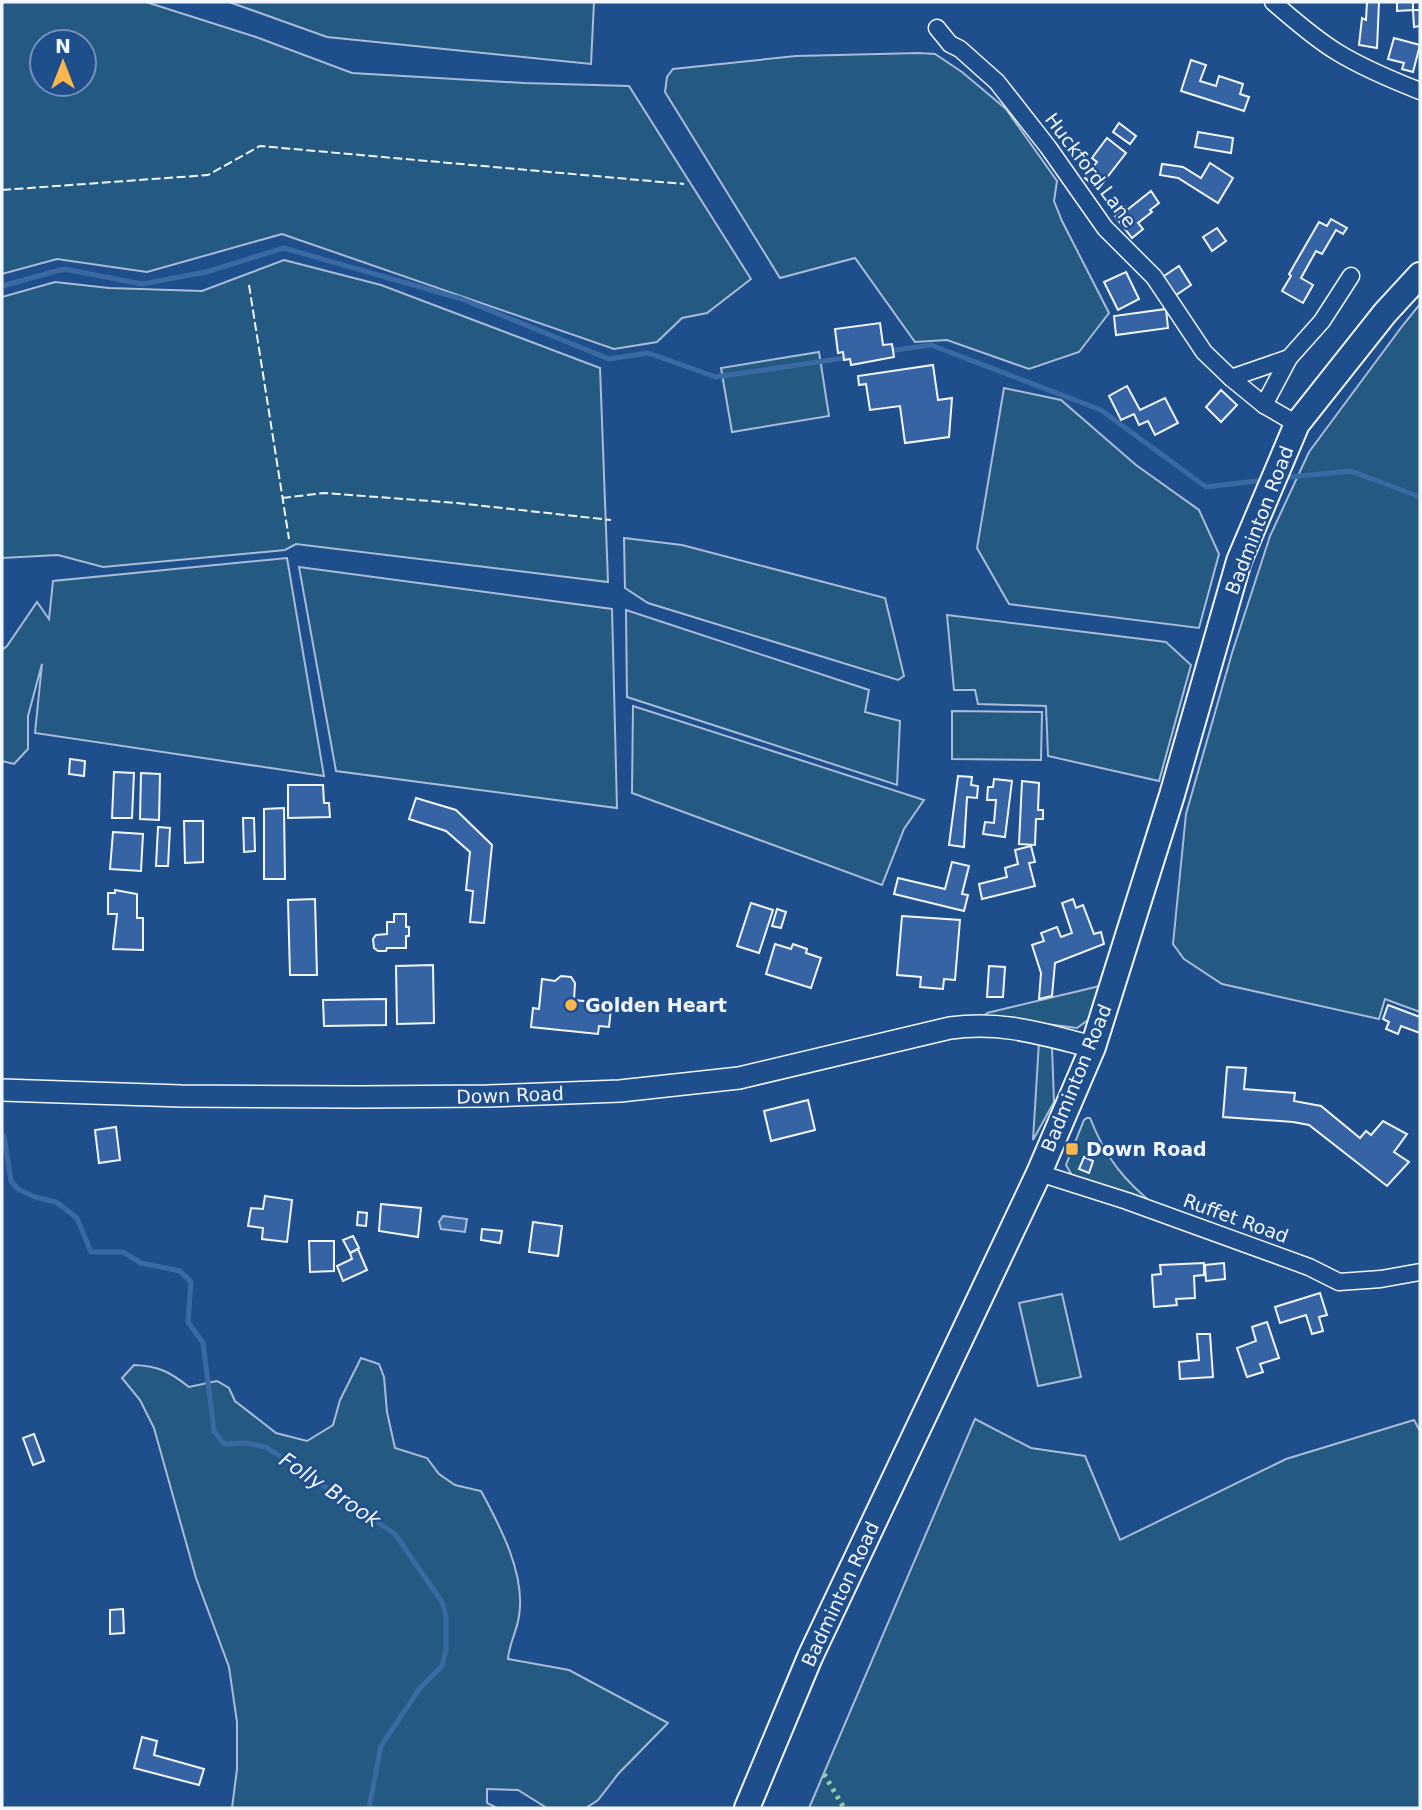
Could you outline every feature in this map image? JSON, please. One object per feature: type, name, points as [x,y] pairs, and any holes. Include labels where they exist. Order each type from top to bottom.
[{"type":"main road","name":"Badminton Road","points":[[747,1808],[810,1657],[1039,1173],[1093,1047],[1172,795],[1239,561],[1297,424],[1385,313],[1420,275]]},
{"type":"street","points":[[1273,2],[1338,52],[1379,74],[1420,91]]},
{"type":"street","name":"Huckford Lane","points":[[937,28],[950,44],[960,49],[997,82],[1048,147],[1105,228],[1154,277],[1204,352],[1264,405],[1297,424]]},
{"type":"street","points":[[1264,405],[1289,358],[1322,321],[1351,276]]},
{"type":"street","points":[[1231,378],[1289,358]]},
{"type":"street","name":"Down Road","points":[[2,1090],[181,1096],[359,1097],[620,1091],[739,1078],[950,1028],[972,1026],[1011,1027],[1093,1047]]},
{"type":"street","name":"Ruffet Road","points":[[1039,1173],[1128,1201],[1310,1267],[1339,1282],[1381,1279],[1420,1272]]},
{"type":"shaded area","points":[[2,2],[146,2],[256,37],[352,73],[629,86],[751,279],[707,313],[682,318],[657,342],[614,349],[282,234],[147,272],[57,259],[2,274]]},
{"type":"shaded area","points":[[229,2],[594,2],[591,64],[327,37]]},
{"type":"shaded area","points":[[935,54],[962,72],[1006,109],[1057,181],[1054,201],[1109,313],[1079,352],[1029,369],[947,340],[915,342],[855,258],[780,278],[665,92],[667,77],[673,69],[796,56]]},
{"type":"shaded area","points":[[284,260],[381,285],[600,368],[608,582],[296,544],[285,550],[103,567],[58,555],[2,558],[2,297],[55,282],[109,288],[202,291]]},
{"type":"shaded area","points":[[1420,304],[1420,1012],[1385,999],[1379,1019],[1222,984],[1184,959],[1173,944],[1186,814],[1232,653],[1270,536],[1309,452]]},
{"type":"shaded area","points":[[819,352],[829,416],[732,432],[721,368]]},
{"type":"shaded area","points":[[1004,388],[1061,400],[1136,465],[1199,510],[1219,554],[1199,628],[1009,604],[977,548]]},
{"type":"shaded area","points":[[624,538],[682,545],[885,598],[904,676],[898,680],[648,603],[625,588]]},
{"type":"shaded area","points":[[287,558],[324,776],[35,733],[42,664],[28,716],[28,749],[14,764],[2,761],[2,650],[37,602],[49,619],[53,581]]},
{"type":"shaded area","points":[[299,567],[612,609],[617,808],[336,771]]},
{"type":"shaded area","points":[[626,610],[869,690],[865,712],[900,721],[897,785],[627,697]]},
{"type":"shaded area","points":[[947,615],[1166,642],[1191,665],[1159,781],[1048,756],[1046,706],[978,704],[975,690],[954,690]]},
{"type":"shaded area","points":[[633,706],[924,800],[904,829],[882,885],[632,793]]},
{"type":"shaded area","points":[[952,711],[1042,712],[1041,760],[952,759]]},
{"type":"shaded area","points":[[1104,985],[1092,1017],[1077,1028],[984,1016],[987,1013]]},
{"type":"shaded area","points":[[1039,1042],[1052,1047],[1054,1102],[1033,1140]]},
{"type":"shaded area","points":[[1087,1118],[1090,1118],[1102,1145],[1117,1167],[1134,1187],[1157,1207],[1074,1179],[1066,1165]]},
{"type":"shaded area","points":[[443,1216],[467,1219],[465,1232],[441,1229],[439,1222]]},
{"type":"shaded area","points":[[1062,1294],[1081,1377],[1038,1386],[1019,1303]]},
{"type":"shaded area","points":[[361,1358],[379,1364],[384,1377],[387,1412],[395,1448],[427,1458],[439,1474],[455,1485],[481,1491],[496,1520],[510,1551],[519,1584],[518,1622],[508,1659],[569,1670],[668,1723],[619,1773],[598,1800],[586,1808],[547,1808],[518,1790],[487,1789],[487,1803],[497,1808],[232,1808],[237,1769],[237,1722],[229,1667],[196,1578],[154,1428],[140,1400],[122,1378],[134,1365],[164,1371],[189,1387],[217,1381],[229,1388],[235,1401],[276,1433],[307,1441],[333,1425],[340,1400]]},
{"type":"shaded area","points":[[975,1419],[1031,1448],[1085,1456],[1120,1540],[1286,1459],[1414,1420],[1420,1431],[1420,1808],[809,1808]]},
{"type":"building","points":[[1367,2],[1379,2],[1377,48],[1359,45],[1362,18],[1366,20]]},
{"type":"building","points":[[1397,2],[1413,2],[1413,10],[1397,11]]},
{"type":"building","points":[[1413,10],[1420,10],[1420,26],[1414,27]]},
{"type":"building","points":[[1394,38],[1420,45],[1413,72],[1402,69],[1404,63],[1388,59]]},
{"type":"building","points":[[1191,60],[1206,65],[1200,81],[1216,86],[1219,76],[1243,84],[1240,94],[1249,97],[1244,111],[1181,91]]},
{"type":"building","points":[[1119,123],[1136,136],[1130,144],[1113,132]]},
{"type":"building","points":[[1198,132],[1233,138],[1231,153],[1195,147]]},
{"type":"building","points":[[1107,138],[1126,153],[1098,189],[1085,178],[1097,162],[1092,158]]},
{"type":"building","points":[[1210,163],[1233,178],[1218,203],[1178,178],[1160,175],[1162,164],[1183,167],[1201,178]]},
{"type":"building","points":[[1151,191],[1159,203],[1138,223],[1143,229],[1132,238],[1115,216]]},
{"type":"building","points":[[1331,219],[1347,228],[1343,234],[1336,230],[1322,254],[1316,251],[1301,278],[1313,285],[1303,303],[1282,291],[1319,222],[1327,226]]},
{"type":"building","points":[[1217,228],[1226,241],[1212,251],[1203,237]]},
{"type":"building","points":[[1179,266],[1191,285],[1173,297],[1161,278]]},
{"type":"building","points":[[1126,272],[1139,299],[1118,310],[1104,282]]},
{"type":"building","points":[[1166,309],[1168,328],[1116,335],[1114,316]]},
{"type":"building","points":[[880,323],[883,345],[892,344],[894,357],[851,365],[850,359],[844,360],[843,352],[838,353],[835,329]]},
{"type":"building","points":[[933,365],[938,400],[952,398],[949,437],[905,443],[900,406],[870,410],[866,384],[859,385],[858,376]]},
{"type":"building","points":[[1127,386],[1140,410],[1165,398],[1178,423],[1155,435],[1148,421],[1139,425],[1134,414],[1121,420],[1109,396]]},
{"type":"building","points":[[1221,390],[1237,405],[1221,422],[1206,407]]},
{"type":"building","points":[[70,759],[85,761],[84,776],[69,774]]},
{"type":"building","points":[[114,772],[134,773],[132,818],[112,818]]},
{"type":"building","points":[[141,773],[160,774],[159,820],[140,819]]},
{"type":"building","points":[[958,776],[972,777],[971,785],[978,786],[977,798],[967,797],[964,847],[949,845]]},
{"type":"building","points":[[994,779],[1012,781],[1005,837],[983,834],[985,822],[994,823],[996,800],[987,800],[988,787],[993,787]]},
{"type":"building","points":[[1022,781],[1039,783],[1038,810],[1043,810],[1043,819],[1036,819],[1035,845],[1019,844]]},
{"type":"building","points":[[288,785],[323,785],[324,803],[329,803],[330,817],[288,818]]},
{"type":"building","points":[[416,798],[456,810],[492,845],[484,923],[470,922],[473,891],[466,890],[470,852],[446,831],[409,819]]},
{"type":"building","points":[[284,808],[285,879],[264,879],[264,809]]},
{"type":"building","points":[[243,818],[254,818],[255,851],[244,852]]},
{"type":"building","points":[[184,821],[203,821],[203,862],[185,863]]},
{"type":"building","points":[[158,827],[170,828],[168,866],[156,866]]},
{"type":"building","points":[[113,832],[143,834],[141,871],[110,869]]},
{"type":"building","points":[[1031,846],[1035,862],[1029,863],[1035,886],[982,899],[979,884],[1007,877],[1005,868],[1018,864],[1015,850]]},
{"type":"building","points":[[952,862],[969,866],[962,894],[968,895],[964,911],[894,894],[898,878],[945,889]]},
{"type":"building","points":[[115,890],[137,894],[137,918],[143,918],[143,950],[113,949],[117,914],[108,914],[108,893],[115,893]]},
{"type":"building","points":[[315,899],[317,975],[290,975],[288,900]]},
{"type":"building","points":[[1073,899],[1076,908],[1083,905],[1094,934],[1101,932],[1104,944],[1055,963],[1052,996],[1039,999],[1041,973],[1032,945],[1044,941],[1041,933],[1057,927],[1061,937],[1072,933],[1062,903]]},
{"type":"building","points":[[751,903],[773,910],[759,953],[737,946]]},
{"type":"building","points":[[777,909],[786,912],[781,928],[772,926]]},
{"type":"building","points":[[394,914],[406,914],[409,936],[406,936],[406,948],[378,951],[374,948],[373,939],[376,935],[387,934],[387,922],[394,922]]},
{"type":"building","points":[[902,916],[960,920],[955,980],[944,979],[943,989],[920,987],[921,977],[897,975]]},
{"type":"building","points":[[775,944],[791,949],[793,944],[807,949],[806,953],[821,958],[811,988],[766,974]]},
{"type":"building","points":[[433,965],[434,1023],[397,1024],[396,966]]},
{"type":"building","points":[[989,966],[1005,967],[1003,997],[987,997]]},
{"type":"building","name":"Golden Heart","points":[[561,976],[571,977],[575,983],[574,1000],[604,1003],[603,1007],[611,1008],[609,1027],[599,1026],[598,1034],[531,1027],[533,1008],[539,1009],[542,979],[555,981]]},
{"type":"building","points":[[386,999],[386,1025],[324,1026],[323,1000]]},
{"type":"building","points":[[1388,1005],[1420,1017],[1420,1033],[1401,1026],[1398,1034],[1386,1029],[1389,1022],[1383,1019]]},
{"type":"building","points":[[1227,1067],[1246,1068],[1244,1089],[1295,1093],[1294,1101],[1321,1106],[1360,1138],[1366,1131],[1371,1135],[1383,1121],[1407,1134],[1394,1152],[1409,1162],[1387,1186],[1309,1125],[1223,1117]]},
{"type":"building","points":[[808,1100],[815,1130],[771,1141],[764,1111]]},
{"type":"building","points":[[116,1127],[120,1160],[99,1163],[95,1130]]},
{"type":"building","points":[[1084,1157],[1093,1161],[1089,1173],[1079,1169]]},
{"type":"building","points":[[265,1196],[292,1200],[287,1242],[262,1239],[263,1228],[248,1226],[251,1208],[263,1209]]},
{"type":"building","points":[[381,1204],[421,1208],[418,1237],[379,1231]]},
{"type":"building","points":[[358,1212],[367,1213],[366,1226],[357,1225]]},
{"type":"building","points":[[533,1222],[562,1226],[558,1256],[529,1252]]},
{"type":"building","points":[[482,1229],[502,1231],[500,1243],[481,1240]]},
{"type":"building","points":[[353,1236],[359,1248],[350,1253],[343,1240]]},
{"type":"building","points":[[309,1241],[334,1241],[334,1271],[310,1272]]},
{"type":"building","points":[[358,1249],[367,1270],[343,1281],[337,1266],[352,1259],[350,1253]]},
{"type":"building","points":[[1204,1263],[1204,1275],[1194,1276],[1195,1298],[1176,1299],[1177,1305],[1154,1307],[1152,1275],[1161,1274],[1160,1265]]},
{"type":"building","points":[[1224,1263],[1225,1279],[1206,1281],[1205,1265]]},
{"type":"building","points":[[1320,1293],[1327,1315],[1319,1317],[1323,1331],[1312,1334],[1306,1315],[1280,1323],[1275,1307]]},
{"type":"building","points":[[1267,1322],[1279,1358],[1260,1364],[1263,1372],[1247,1377],[1237,1348],[1256,1341],[1252,1327]]},
{"type":"building","points":[[1197,1334],[1210,1334],[1213,1377],[1180,1379],[1179,1362],[1199,1360]]},
{"type":"building","points":[[34,1434],[44,1461],[33,1465],[23,1438]]},
{"type":"building","points":[[123,1609],[124,1633],[110,1634],[110,1610]]},
{"type":"building","points":[[142,1737],[157,1741],[154,1755],[204,1769],[199,1785],[134,1768]]},
{"type":"waterway","points":[[2,286],[64,269],[142,284],[206,272],[284,248],[462,299],[609,359],[648,353],[716,377],[851,357]]},
{"type":"waterway","points":[[888,351],[931,345],[1101,410],[1206,487],[1257,481]]},
{"type":"waterway","points":[[1290,477],[1351,471],[1420,497]]},
{"type":"waterway","name":"Folly Brook","points":[[2,1136],[11,1181],[18,1189],[35,1197],[56,1202],[77,1218],[91,1252],[123,1252],[141,1263],[180,1271],[191,1282],[188,1322],[203,1343],[214,1431],[224,1444],[246,1443],[266,1447],[395,1534],[442,1602],[446,1616],[446,1650],[442,1666],[420,1688],[381,1746],[369,1808]]},
{"type":"hedge","points":[[824,1774],[844,1808]]},
{"type":"fence","points":[[2,190],[208,175],[260,146],[684,184]]},
{"type":"fence","points":[[249,285],[289,539]]},
{"type":"fence","points":[[282,498],[324,493],[457,503],[611,520]]},
{"type":"place","name":"Golden Heart","points":[[571,1005]]},
{"type":"place","name":"Down Road","points":[[1072,1149]]}]
